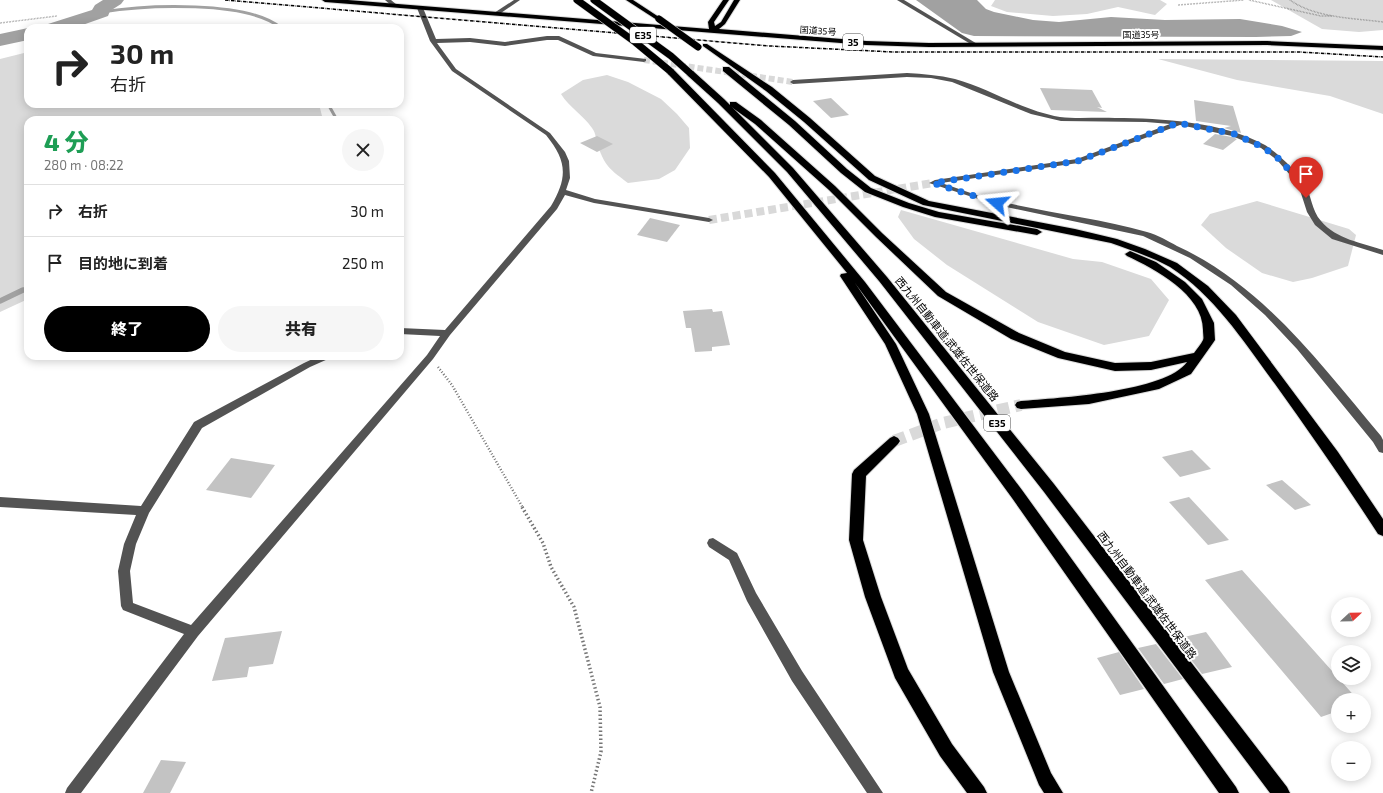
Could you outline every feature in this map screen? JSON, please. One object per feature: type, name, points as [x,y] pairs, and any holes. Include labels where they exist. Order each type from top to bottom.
[{"type":"highway","name":"国道35号","points":[[325,0],[866,43],[976,45],[1267,43],[1383,48]]},
{"type":"highway","name":"E35","points":[[577,0],[635,42],[670,71],[739,140],[772,175],[805,214],[861,284],[1017,494],[1230,793]]},
{"type":"highway","name":"西九州自動車道;武雄佐世保道路","points":[[594,0],[671,56],[721,101],[790,170],[882,279],[1049,488],[1280,793]]},
{"type":"highway","points":[[629,0],[769,89],[807,120],[872,178],[926,203],[1114,241],[1142,251],[1173,265],[1204,288],[1232,317],[1333,454],[1382,529]]},
{"type":"highway","points":[[638,0],[666,18],[702,46],[792,123],[844,171],[868,190],[906,205],[938,215],[1095,244],[1131,255],[1152,264],[1181,284],[1198,301],[1209,323],[1209,340],[1186,371],[1155,386],[1089,400],[1021,405]]},
{"type":"highway","points":[[726,0],[711,22],[713,31],[723,23],[737,0]]},
{"type":"highway","points":[[690,73],[758,122],[832,188],[879,235],[942,294],[1015,336],[1062,355],[1115,367],[1151,366],[1197,356]]},
{"type":"highway","points":[[805,214],[890,344],[923,414],[1001,672],[1045,779],[1054,793]]},
{"type":"highway","points":[[894,441],[858,474],[856,540],[873,597],[901,673],[946,750],[978,793]]},
{"type":"street","points":[[388,0],[394,5]]},
{"type":"street","points":[[496,14],[517,0]]},
{"type":"street","points":[[900,0],[976,45]]},
{"type":"street","points":[[72,793],[193,632],[430,357],[447,333],[554,207],[564,192],[567,162],[559,146],[548,134],[454,70],[442,56],[426,26],[420,8]]},
{"type":"street","points":[[434,41],[470,40],[505,44],[547,38],[559,38],[595,55],[644,60]]},
{"type":"street","points":[[793,82],[907,75],[932,76],[954,81],[1033,113],[1061,119],[1146,120],[1178,123],[1234,134],[1263,147],[1279,159],[1301,183],[1311,212],[1318,223],[1335,237],[1383,253]]},
{"type":"street","points":[[1178,123],[1078,161],[933,183],[997,203],[1146,234],[1193,256],[1234,283],[1268,313],[1300,347],[1377,439],[1383,449]]},
{"type":"street","points":[[564,192],[594,201],[709,220]]},
{"type":"street","points":[[404,331],[447,333]]},
{"type":"street","points":[[193,632],[127,606],[124,571],[130,544],[144,511],[198,426],[318,360]]},
{"type":"street","points":[[0,502],[144,511]]},
{"type":"street","points":[[713,543],[733,557],[751,597],[797,676],[876,793]]},
{"type":"path","points":[[1178,5],[1244,0]]},
{"type":"path","points":[[1249,0],[1321,16],[1336,16]]},
{"type":"path","points":[[1290,0],[1300,7],[1336,16],[1383,22]]},
{"type":"path","points":[[0,23],[57,16]]},
{"type":"path","points":[[430,357],[452,385],[481,438],[543,543],[551,567],[574,607],[600,707],[600,752],[591,793]]},
{"type":"shaded area","points":[[916,0],[977,0],[986,9],[994,12],[1033,20],[1059,22],[1111,17],[1165,20],[1240,19],[1282,26],[1302,32],[1291,36],[1256,37],[974,36],[962,33]]},
{"type":"shaded area","points":[[995,0],[1160,0],[1167,4],[1155,15],[1118,7],[1087,14],[1053,16],[1007,12],[991,6]]},
{"type":"shaded area","points":[[1271,0],[1383,0],[1383,30],[1359,32],[1322,29]]},
{"type":"shaded area","points":[[24,53],[24,108],[320,108],[322,116],[24,116],[24,301],[0,312],[0,59]]},
{"type":"shaded area","points":[[1158,59],[1383,61],[1383,114],[1330,96],[1237,80]]},
{"type":"shaded area","points":[[607,75],[628,82],[661,99],[689,128],[690,148],[675,170],[659,179],[628,183],[606,164],[597,144],[593,130],[561,94],[583,80]]},
{"type":"shaded area","points":[[1257,201],[1349,229],[1356,235],[1348,266],[1312,278],[1293,282],[1262,273],[1226,248],[1201,225],[1210,214]]},
{"type":"shaded area","points":[[901,210],[1073,259],[1102,262],[1151,279],[1169,300],[1149,336],[1104,345],[1038,322],[947,265],[914,239],[898,217]]},
{"type":"building","points":[[1040,88],[1092,90],[1102,108],[1097,107],[1107,112],[1051,110]]},
{"type":"building","points":[[831,98],[849,115],[831,118],[813,101]]},
{"type":"building","points":[[1194,100],[1233,106],[1241,133],[1224,128],[1231,126],[1196,121]]},
{"type":"building","points":[[1215,134],[1237,139],[1223,150],[1203,144]]},
{"type":"building","points":[[597,136],[613,144],[597,152],[580,143]]},
{"type":"building","points":[[650,218],[680,225],[667,242],[637,235]]},
{"type":"building","points":[[712,309],[713,312],[722,311],[730,345],[712,347],[712,351],[695,352],[691,328],[686,328],[683,311]]},
{"type":"building","points":[[1192,450],[1211,469],[1180,477],[1162,457]]},
{"type":"building","points":[[231,458],[275,465],[251,498],[206,490]]},
{"type":"building","points":[[1282,480],[1311,505],[1295,510],[1266,485]]},
{"type":"building","points":[[1189,497],[1229,540],[1208,545],[1169,502]]},
{"type":"building","points":[[1242,570],[1331,670],[1331,685],[1345,685],[1352,693],[1331,693],[1331,713],[1321,717],[1205,580]]},
{"type":"building","points":[[282,631],[273,664],[249,667],[247,677],[212,681],[225,638]]},
{"type":"building","points":[[1206,632],[1232,667],[1202,674],[1175,639]]},
{"type":"building","points":[[1156,644],[1183,679],[1164,684],[1138,648]]},
{"type":"building","points":[[1119,652],[1144,689],[1120,695],[1097,658]]},
{"type":"building","points":[[161,760],[186,762],[170,793],[143,793]]},
{"type":"waterway","points":[[68,24],[102,12],[101,9],[115,0]]},
{"type":"waterway","points":[[102,12],[143,8],[195,7],[245,13],[266,19],[274,24]]},
{"type":"waterway","points":[[0,40],[24,35]]},
{"type":"waterway","points":[[330,108],[335,116]]},
{"type":"waterway","points":[[0,301],[23,290]]},
{"type":"waterway","points":[[20,291],[24,290]]},
{"type":"tunnel","points":[[644,60],[793,82]]},
{"type":"tunnel","points":[[709,220],[933,183]]},
{"type":"tunnel","points":[[894,441],[943,423],[1021,405]]},
{"type":"railway","points":[[225,0],[770,46],[894,52],[1300,52],[1383,57]]},
{"type":"route","points":[[997,203],[933,183],[1078,161],[1178,123],[1234,134],[1263,147],[1279,159],[1301,183],[1306,198]]}]
